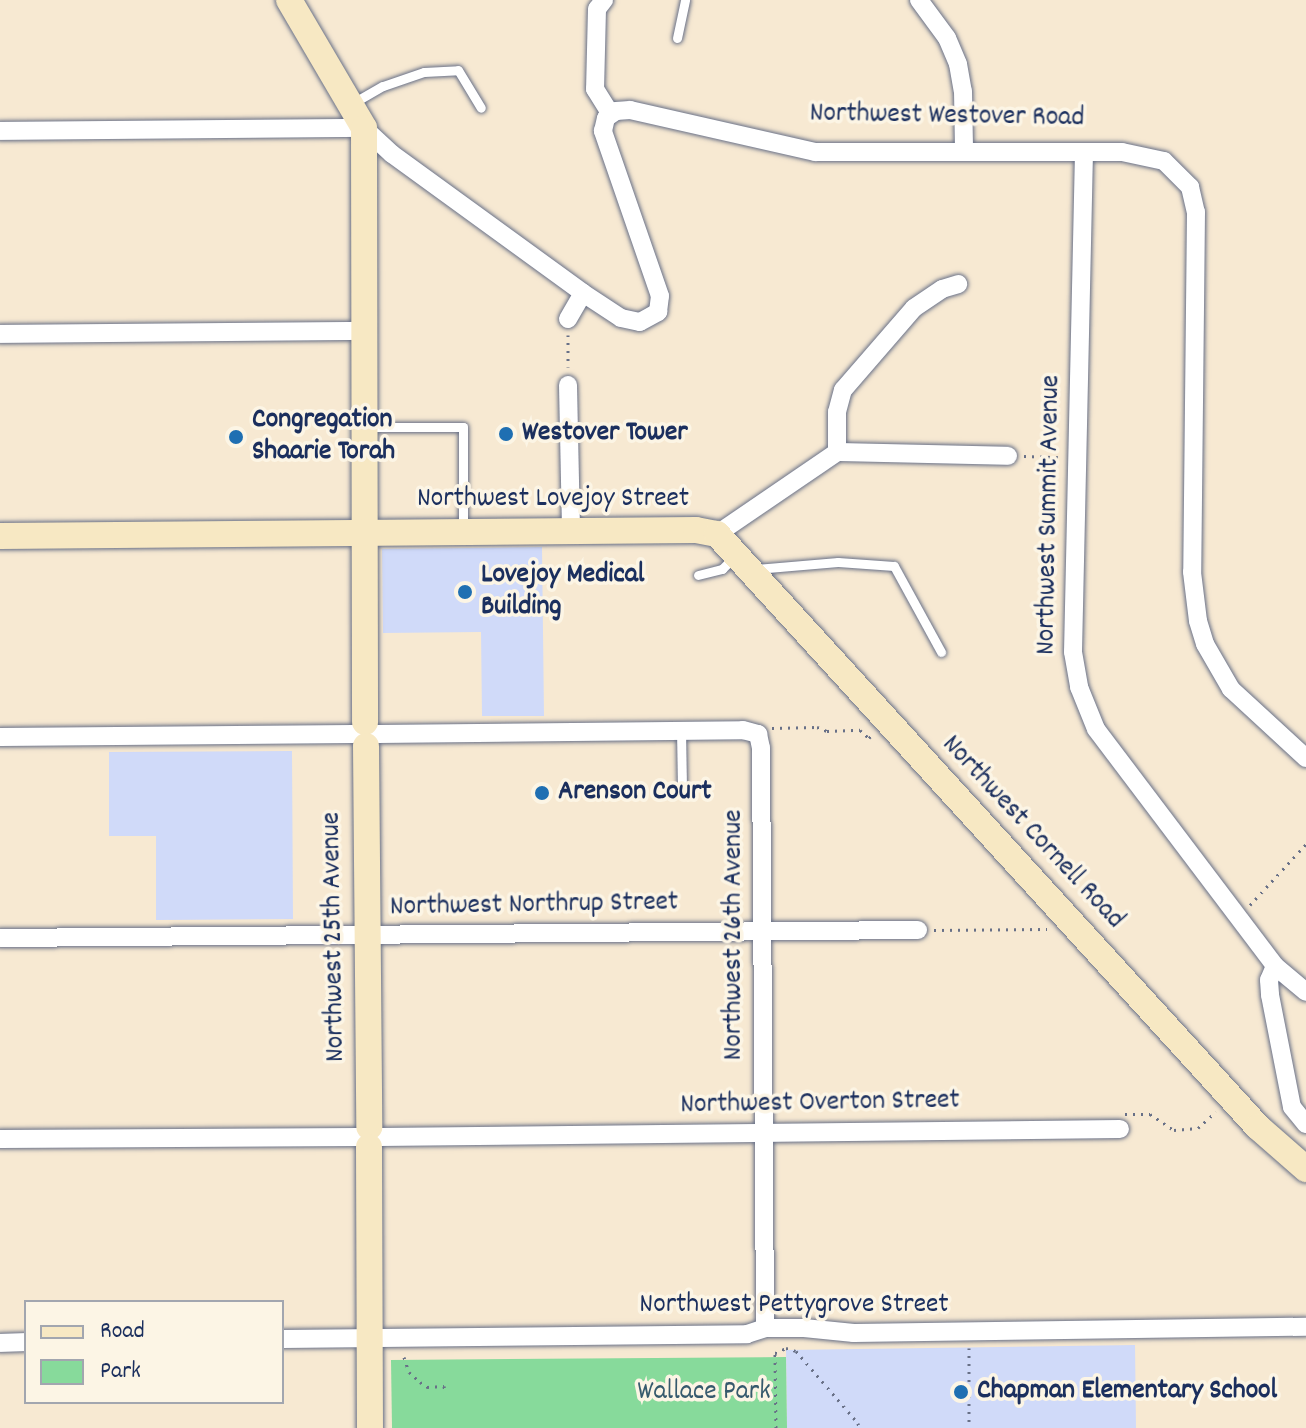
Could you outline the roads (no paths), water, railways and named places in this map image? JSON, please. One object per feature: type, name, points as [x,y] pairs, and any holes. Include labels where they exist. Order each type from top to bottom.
[{"type":"main road","points":[[289,0],[364,128]]},
{"type":"main road","name":"Northwest 25th Avenue","points":[[364,128],[370,1428]]},
{"type":"main road","name":"Northwest Lovejoy Street","points":[[0,536],[696,530],[717,534]]},
{"type":"main road","name":"Northwest Cornell Road","points":[[717,534],[1258,1127],[1305,1166]]},
{"type":"street","points":[[919,0],[947,38],[958,64],[963,91],[964,150]]},
{"type":"street","points":[[0,131],[364,128],[392,154],[583,293],[630,322],[654,317],[660,305],[658,288],[603,131],[610,113],[595,89],[596,3]]},
{"type":"street","name":"Northwest Westover Road","points":[[610,113],[630,110],[815,152],[964,150],[1140,153],[1175,168],[1190,187],[1196,212],[1192,594],[1205,644],[1231,689],[1306,758]]},
{"type":"street","name":"Northwest Summit Avenue","points":[[1084,152],[1080,458],[1073,652],[1083,703],[1096,729],[1275,966],[1306,992]]},
{"type":"street","points":[[958,284],[929,295],[914,308],[843,390],[837,412],[837,452],[1008,456]]},
{"type":"street","points":[[568,319],[583,293]]},
{"type":"street","points":[[0,334],[367,331]]},
{"type":"street","points":[[568,385],[571,533]]},
{"type":"street","name":"Northwest Lovejoy Street","points":[[717,534],[837,452]]},
{"type":"street","points":[[0,737],[681,730]]},
{"type":"street","name":"Northwest 26th Avenue","points":[[681,730],[743,730],[758,734],[761,748],[765,1328]]},
{"type":"street","name":"Northwest Northrup Street","points":[[0,938],[918,930]]},
{"type":"street","points":[[1275,966],[1269,980],[1272,1009],[1292,1107],[1306,1124]]},
{"type":"street","name":"Northwest Overton Street","points":[[0,1139],[1120,1129]]},
{"type":"street","name":"Northwest Pettygrove Street","points":[[284,1339],[747,1334],[765,1328],[854,1333],[968,1333],[1306,1327]]},
{"type":"street","points":[[0,1343],[24,1342]]},
{"type":"lane","points":[[677,38],[685,0]]},
{"type":"lane","points":[[351,103],[383,86],[424,72],[458,70],[481,108]]},
{"type":"lane","points":[[367,427],[463,427],[463,533]]},
{"type":"lane","points":[[698,575],[742,563],[838,562],[894,566],[941,652]]},
{"type":"lane","points":[[681,730],[682,786]]},
{"type":"place","name":"Westover Tower","points":[[506,434]]},
{"type":"place","name":"Congregation Shaarie Torah","points":[[236,437]]},
{"type":"place","name":"Lovejoy Medical Building","points":[[465,592]]},
{"type":"place","name":"Arenson Court","points":[[542,793]]},
{"type":"place","name":"Chapman Elementary School","points":[[961,1392]]},
{"type":"park label","name":"Wallace Park","points":[[704,1393]]}]
